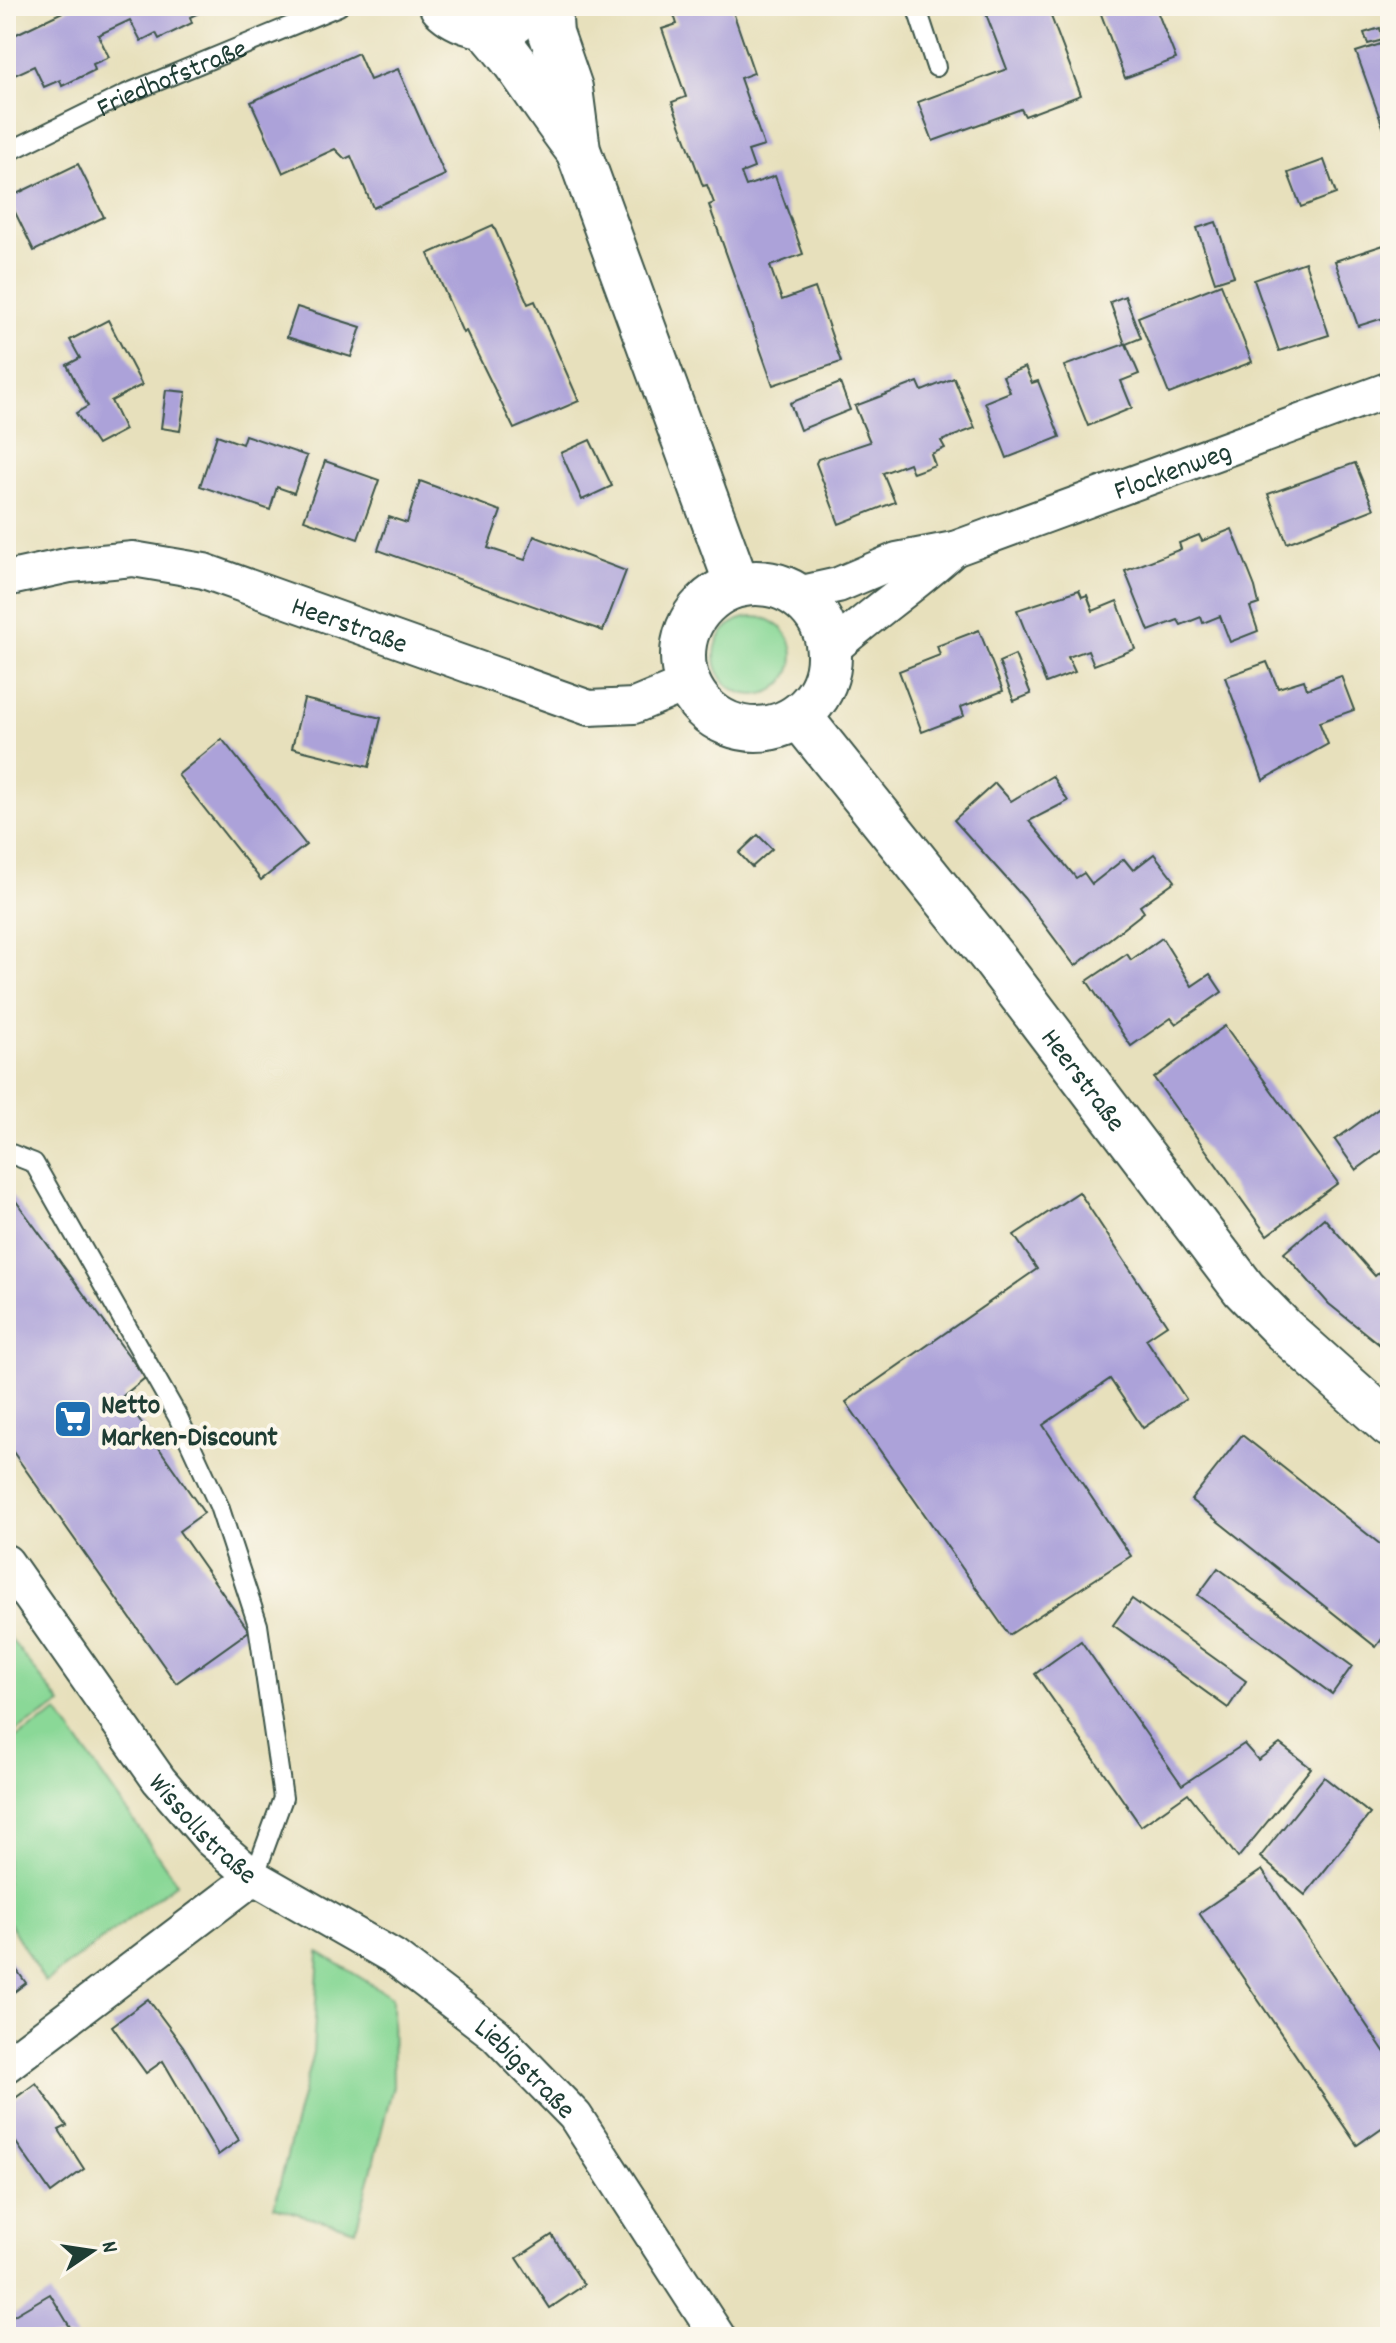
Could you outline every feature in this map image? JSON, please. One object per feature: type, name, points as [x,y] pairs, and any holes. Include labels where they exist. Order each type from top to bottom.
[{"type":"street","points":[[442,6],[465,21],[485,26],[509,24],[531,16],[543,6]]},
{"type":"street","points":[[549,6],[551,33],[570,88],[578,150],[737,584]]},
{"type":"street","points":[[485,26],[513,56],[540,102],[578,150]]},
{"type":"street","name":"Flockenweg","points":[[797,594],[838,585],[897,560],[954,549],[1390,389]]},
{"type":"street","name":"Flockenweg","points":[[829,652],[862,622],[914,586],[954,549]]},
{"type":"street","name":"Heerstraße","points":[[6,579],[70,565],[133,559],[204,571],[589,708],[634,706],[687,684]]},
{"type":"street","points":[[737,584],[778,585],[797,594],[814,610],[825,630],[829,652],[827,676],[816,698],[799,716],[780,726],[757,730],[736,727],[715,718],[699,703],[687,684],[682,664],[689,624],[700,607],[717,593],[737,584]]},
{"type":"street","name":"Heerstraße","points":[[799,716],[994,959],[1244,1289],[1284,1330],[1390,1425]]},
{"type":"street","name":"Wissollstraße","points":[[6,1562],[159,1780],[210,1839],[254,1877],[6,2065]]},
{"type":"street","name":"Liebigstraße","points":[[254,1877],[394,1957],[495,2034],[575,2116],[718,2337]]},
{"type":"lane","name":"Friedhofstraße","points":[[6,153],[126,94],[339,6]]},
{"type":"lane","points":[[916,6],[936,67]]},
{"type":"lane","points":[[6,1152],[34,1163],[178,1417],[219,1506],[258,1625],[283,1798],[254,1877]]},
{"type":"green space","points":[[754,617],[769,620],[782,628],[790,641],[793,656],[790,671],[782,684],[769,692],[754,695],[739,692],[726,684],[718,671],[715,656],[718,641],[726,628],[739,620]]},
{"type":"green space","points":[[6,1633],[61,1704],[6,1737]]},
{"type":"green space","points":[[58,1712],[177,1883],[45,1982],[6,1918],[6,1744]]},
{"type":"green space","points":[[319,1952],[392,1997],[393,2086],[356,2230],[274,2207],[313,2052]]},
{"type":"building","points":[[75,6],[203,6],[205,10],[190,17],[192,23],[159,39],[156,33],[141,41],[130,20],[98,35],[109,57],[93,64],[95,70],[62,86],[60,80],[44,87],[34,66],[6,79],[6,39]]},
{"type":"building","points":[[671,6],[731,6],[754,73],[740,78],[764,146],[748,151],[754,168],[741,173],[746,186],[775,176],[803,254],[770,266],[782,300],[815,288],[841,362],[773,385],[709,205],[714,203],[707,185],[703,186],[672,102],[686,97],[662,29],[677,24]]},
{"type":"building","points":[[983,6],[1047,6],[1081,95],[1025,116],[1021,109],[933,141],[918,102],[1007,69]]},
{"type":"building","points":[[1098,6],[1155,6],[1176,59],[1125,78]]},
{"type":"building","points":[[1380,28],[1383,40],[1368,44],[1364,33]]},
{"type":"building","points":[[1390,41],[1390,146],[1356,52]]},
{"type":"building","points":[[358,53],[370,80],[398,69],[445,175],[373,208],[351,156],[345,159],[335,149],[283,173],[251,102]]},
{"type":"building","points":[[1324,160],[1336,194],[1301,207],[1288,173]]},
{"type":"building","points":[[78,164],[104,217],[34,251],[8,198]]},
{"type":"building","points":[[1216,222],[1234,276],[1215,282],[1197,228]]},
{"type":"building","points":[[493,225],[528,304],[535,301],[579,401],[514,429],[466,331],[463,333],[428,254]]},
{"type":"building","points":[[1390,243],[1390,316],[1358,326],[1335,261]]},
{"type":"building","points":[[1305,262],[1329,335],[1279,351],[1254,280]]},
{"type":"building","points":[[1221,284],[1252,362],[1169,394],[1138,317]]},
{"type":"building","points":[[1125,296],[1141,338],[1126,344],[1139,374],[1121,381],[1132,408],[1088,426],[1064,366],[1125,344],[1110,302]]},
{"type":"building","points":[[297,307],[361,327],[351,357],[287,337]]},
{"type":"building","points":[[108,320],[142,385],[111,401],[125,430],[97,445],[76,413],[88,406],[67,365],[80,358],[70,340]]},
{"type":"building","points":[[1025,367],[1032,383],[1038,381],[1060,437],[1007,458],[985,402],[1010,392],[1003,376]]},
{"type":"building","points":[[954,378],[975,428],[941,441],[945,448],[931,454],[935,465],[913,473],[909,463],[883,473],[895,502],[839,524],[816,463],[818,459],[870,442],[855,406],[918,382],[922,391]]},
{"type":"building","points":[[840,383],[850,410],[800,430],[790,403]]},
{"type":"building","points":[[166,390],[186,392],[180,431],[161,428]]},
{"type":"building","points":[[217,435],[242,444],[245,435],[307,456],[294,493],[277,487],[270,510],[200,486]]},
{"type":"building","points":[[590,440],[612,486],[582,500],[561,453]]},
{"type":"building","points":[[325,461],[379,480],[358,539],[304,520]]},
{"type":"building","points":[[1355,463],[1374,509],[1287,543],[1268,494]]},
{"type":"building","points":[[420,481],[501,511],[488,548],[525,560],[534,536],[626,571],[603,631],[378,550],[389,517],[407,523]]},
{"type":"building","points":[[1232,529],[1255,587],[1259,604],[1250,607],[1258,631],[1230,642],[1220,616],[1203,623],[1201,617],[1181,625],[1178,620],[1149,631],[1125,571],[1181,549],[1179,543],[1199,535],[1202,541]]},
{"type":"building","points":[[1079,590],[1082,597],[1087,595],[1093,611],[1117,601],[1135,649],[1094,665],[1088,650],[1068,657],[1075,672],[1046,683],[1017,610]]},
{"type":"building","points":[[979,630],[1003,691],[961,707],[964,716],[922,732],[899,671],[940,655],[937,646]]},
{"type":"building","points":[[1015,655],[1031,694],[1014,701],[999,662]]},
{"type":"building","points":[[1267,662],[1278,688],[1304,680],[1307,689],[1341,676],[1354,710],[1319,722],[1328,744],[1263,780],[1225,677]]},
{"type":"building","points":[[304,699],[381,718],[369,767],[292,748]]},
{"type":"building","points":[[222,739],[306,845],[261,880],[178,775]]},
{"type":"building","points":[[1052,776],[1068,801],[1029,821],[1076,878],[1084,873],[1092,884],[1124,859],[1133,870],[1154,854],[1175,881],[1140,906],[1144,912],[1075,966],[1024,898],[954,820],[995,783],[1011,801]]},
{"type":"building","points":[[758,835],[772,849],[752,867],[739,853]]},
{"type":"building","points":[[1162,938],[1192,986],[1210,974],[1222,992],[1176,1024],[1171,1018],[1131,1046],[1087,981],[1127,954],[1131,960]]},
{"type":"building","points":[[1225,1026],[1338,1183],[1267,1235],[1154,1078]]},
{"type":"building","points":[[1381,1107],[1390,1119],[1390,1145],[1356,1170],[1335,1140]]},
{"type":"building","points":[[1079,1192],[1167,1325],[1146,1339],[1186,1399],[1143,1428],[1110,1379],[1043,1425],[1131,1556],[1009,1635],[846,1402],[1037,1269],[1014,1235]]},
{"type":"building","name":"Netto Marken-Discount","points":[[10,1193],[145,1378],[123,1396],[204,1513],[179,1531],[249,1631],[176,1683],[6,1442],[6,1196]]},
{"type":"building","points":[[1324,1218],[1375,1276],[1382,1270],[1390,1276],[1390,1353],[1329,1304],[1284,1253]]},
{"type":"building","points":[[1242,1435],[1390,1552],[1390,1628],[1376,1647],[1191,1500]]},
{"type":"building","points":[[1218,1568],[1352,1666],[1332,1694],[1198,1595]]},
{"type":"building","points":[[1132,1599],[1246,1681],[1228,1708],[1113,1625]]},
{"type":"building","points":[[1081,1641],[1182,1785],[1244,1744],[1258,1760],[1280,1744],[1311,1768],[1238,1858],[1188,1793],[1141,1826],[1035,1674]]},
{"type":"building","points":[[1324,1777],[1370,1814],[1305,1895],[1260,1857]]},
{"type":"building","points":[[1262,1870],[1390,2060],[1390,2122],[1357,2145],[1199,1913]]},
{"type":"building","points":[[6,1955],[26,1983],[6,1998]]},
{"type":"building","points":[[148,1999],[183,2046],[239,2140],[218,2155],[163,2061],[146,2073],[112,2026]]},
{"type":"building","points":[[36,2083],[67,2126],[59,2130],[84,2169],[51,2193],[6,2128],[6,2105]]},
{"type":"building","points":[[552,2235],[584,2285],[550,2308],[517,2258]]},
{"type":"building","points":[[50,2294],[76,2337],[6,2337],[6,2320]]},
{"type":"place","name":"Netto Marken-Discount","points":[[73,1419]]}]
